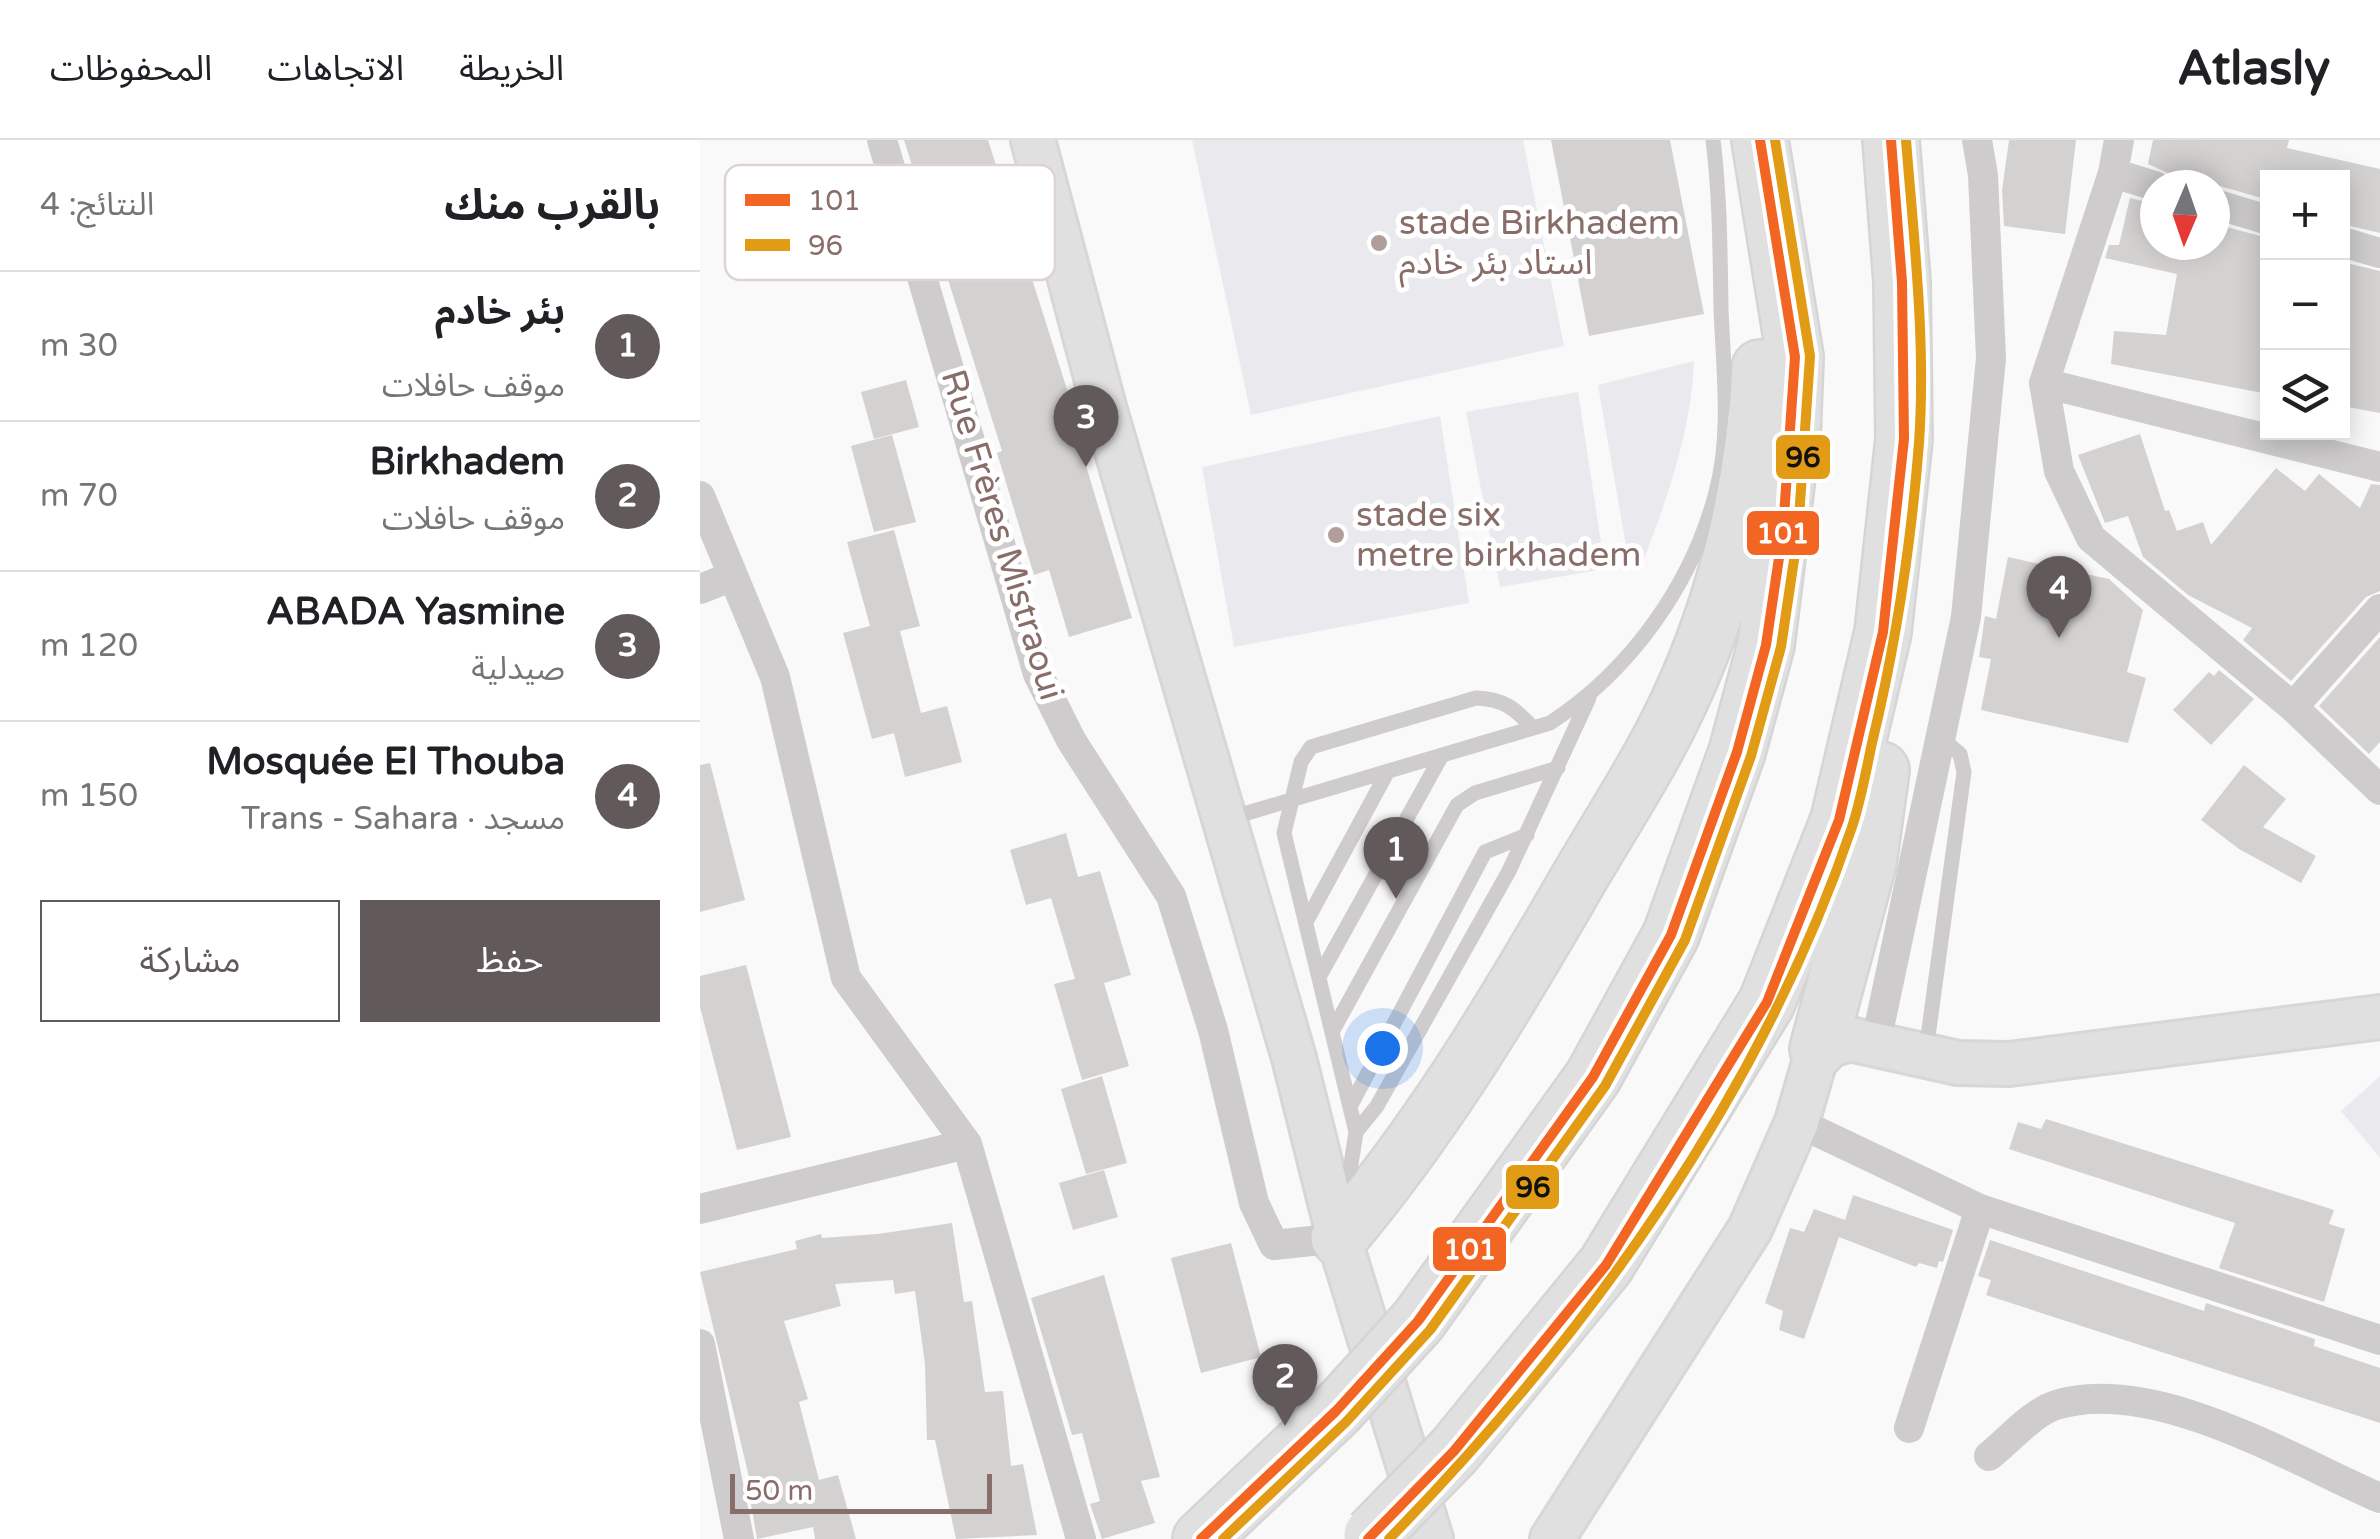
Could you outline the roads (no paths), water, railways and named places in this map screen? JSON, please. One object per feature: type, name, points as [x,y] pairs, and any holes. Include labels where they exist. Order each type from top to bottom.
[{"type":"highway","points":[[1200,1539],[1336,1411],[1418,1320],[1593,1078],[1671,935],[1736,752],[1766,645],[1792,436],[1795,357],[1760,140]]},
{"type":"highway","points":[[1370,1537],[1454,1450],[1606,1265],[1768,1002],[1839,820],[1883,632],[1904,440],[1902,282],[1891,140]]},
{"type":"highway","points":[[1339,1238],[1431,1122],[1497,1020],[1676,706],[1720,598],[1742,506],[1758,414],[1770,215]]},
{"type":"highway","points":[[1818,1049],[1868,863],[1888,720],[1883,632]]},
{"type":"street","name":"Rue Frères Mistraoui","points":[[882,140],[889,165]]},
{"type":"street","points":[[1033,140],[1040,165]]},
{"type":"street","points":[[1876,1042],[1966,616],[1990,358],[1983,175],[1977,140]]},
{"type":"street","points":[[2119,140],[2113,174],[2044,384],[2059,470],[2091,538],[2292,708],[2380,790]]},
{"type":"street","points":[[2113,174],[2140,182]]},
{"type":"street","points":[[2230,209],[2260,218]]},
{"type":"street","points":[[1055,223],[1104,407],[1294,1058],[1339,1238],[1431,1539]]},
{"type":"street","points":[[2350,244],[2380,253]]},
{"type":"street","name":"Rue Frères Mistraoui","points":[[923,280],[1038,674],[1072,740],[1170,896],[1213,1030],[1254,1203],[1274,1245],[1339,1238]]},
{"type":"street","points":[[2044,384],[2380,467]]},
{"type":"street","points":[[700,496],[774,677],[846,978],[967,1144],[1081,1539]]},
{"type":"street","points":[[700,589],[733,576]]},
{"type":"street","points":[[2292,708],[2380,610]]},
{"type":"street","points":[[1552,1539],[1750,1229],[1797,1122],[1818,1049],[1850,1039],[1958,1063],[2009,1064],[2380,1017]]},
{"type":"street","points":[[1797,1122],[1980,1209],[2380,1340]]},
{"type":"street","points":[[700,1210],[967,1144]]},
{"type":"street","points":[[1909,1428],[1980,1209]]},
{"type":"street","points":[[700,1344],[739,1539]]},
{"type":"street","points":[[1990,1456],[2052,1406],[2101,1396],[2186,1415],[2255,1439],[2380,1498]]},
{"type":"lane","points":[[1356,1132],[1377,1106],[1527,835],[1589,698],[1665,607],[1693,556],[1717,490],[1726,393],[1714,140]]},
{"type":"lane","points":[[1339,1238],[1356,1132],[1284,833],[1301,762],[1312,747],[1476,698],[1498,698],[1516,709],[1534,728]]},
{"type":"lane","points":[[1226,819],[1534,728],[1589,698]]},
{"type":"lane","points":[[1926,1056],[1964,772],[1960,754],[1940,738]]},
{"type":"lane","points":[[1319,977],[1442,755]]},
{"type":"lane","points":[[1332,1032],[1457,805],[1475,793],[1558,768]]},
{"type":"lane","points":[[1306,922],[1388,771]]},
{"type":"lane","points":[[1352,1103],[1485,852],[1527,835]]},
{"type":"place","name":"stade Birkhadem استاد بئر خادم","points":[[1379,243]]},
{"type":"place","name":"ABADA Yasmine","points":[[1086,467]]},
{"type":"place","name":"stade six metre birkhadem","points":[[1336,535]]},
{"type":"place","name":"Mosquée El Thouba","points":[[2059,638]]},
{"type":"place","name":"بئر خادم","points":[[1396,899]]},
{"type":"place","name":"Birkhadem","points":[[1285,1426]]}]
